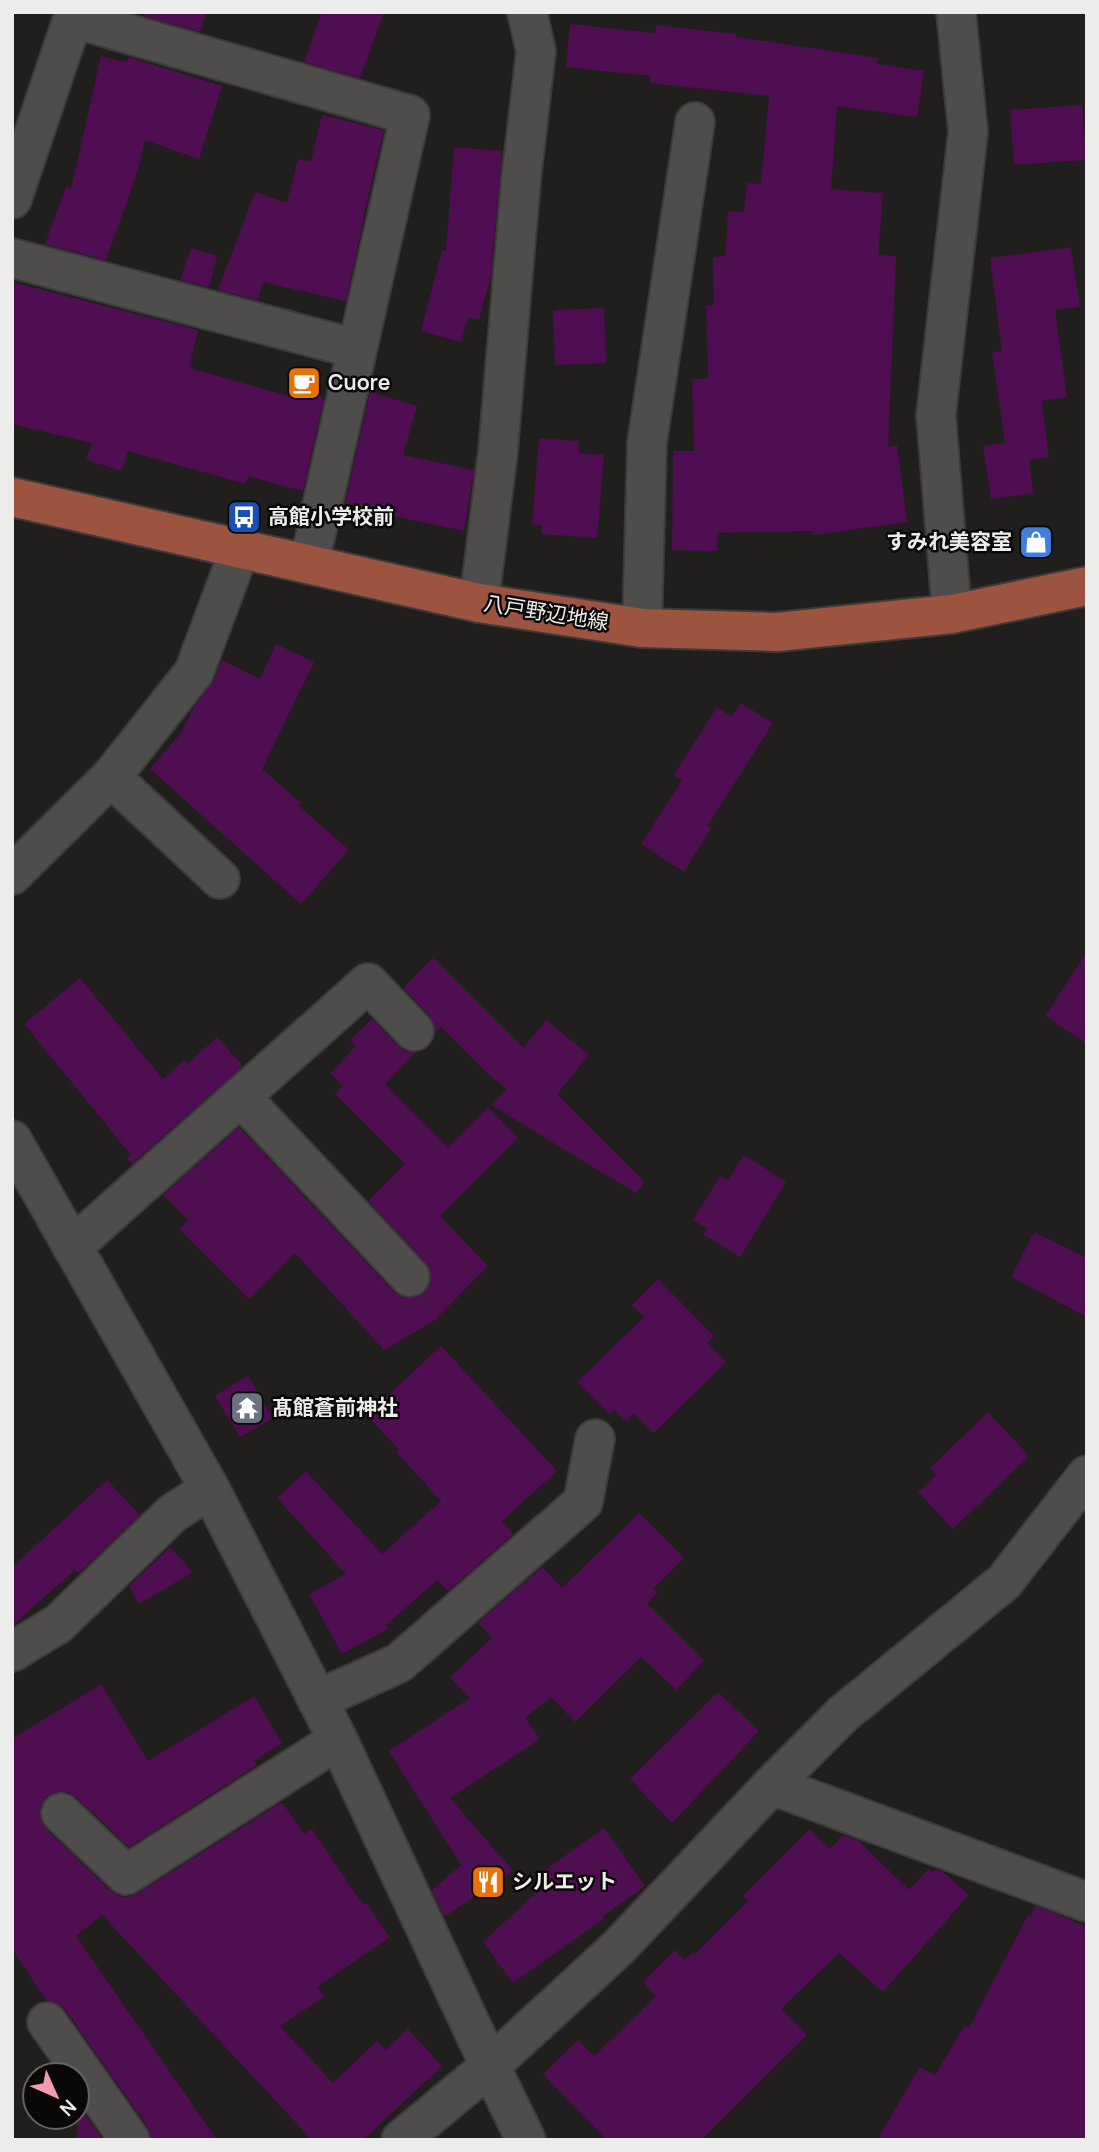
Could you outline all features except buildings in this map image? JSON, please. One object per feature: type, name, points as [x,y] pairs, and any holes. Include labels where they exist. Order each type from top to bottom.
[{"type":"main road","name":"八戸野辺地線","points":[[12,497],[479,603],[642,628],[777,632],[952,614],[1087,586]]},
{"type":"street","points":[[479,603],[498,451],[521,180],[536,51],[527,12]]},
{"type":"street","points":[[947,13],[968,132],[936,415],[952,614]]},
{"type":"street","points":[[12,199],[74,15],[410,115],[309,564]]},
{"type":"street","points":[[642,628],[648,443],[695,122]]},
{"type":"street","points":[[12,258],[357,349]]},
{"type":"street","points":[[12,875],[111,777],[194,672],[240,548]]},
{"type":"street","points":[[111,777],[220,879]]},
{"type":"street","points":[[72,1247],[368,983],[414,1031]]},
{"type":"street","points":[[241,1097],[410,1277]]},
{"type":"street","points":[[12,1140],[210,1489],[338,1740],[526,2140]]},
{"type":"street","points":[[317,1700],[399,1663],[583,1502],[595,1439]]},
{"type":"street","points":[[401,2140],[490,2066],[619,1947],[843,1714],[1004,1582],[1087,1475]]},
{"type":"street","points":[[12,1652],[58,1625],[173,1513],[210,1489]]},
{"type":"street","points":[[61,1813],[126,1875],[338,1740]]},
{"type":"street","points":[[772,1785],[1087,1902]]},
{"type":"street","points":[[47,2022],[130,2140]]},
{"type":"place","name":"Cuore","points":[[304,383]]},
{"type":"place","name":"高館小学校前","points":[[244,517]]},
{"type":"place","name":"すみれ美容室","points":[[1036,542]]},
{"type":"place","name":"髙館蒼前神社","points":[[247,1408]]},
{"type":"place","name":"シルエット","points":[[488,1882]]}]
